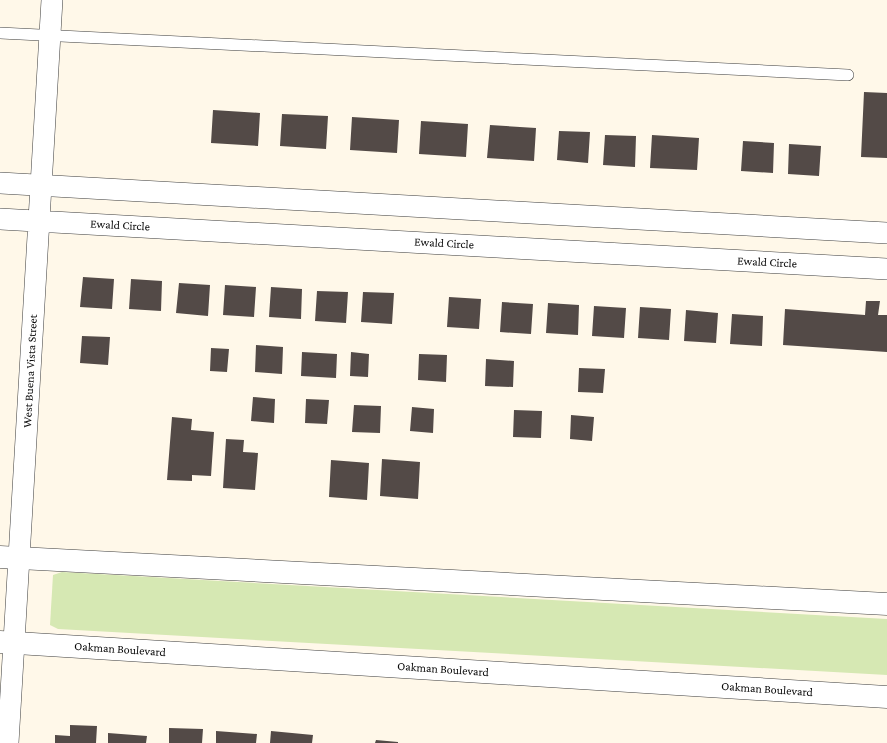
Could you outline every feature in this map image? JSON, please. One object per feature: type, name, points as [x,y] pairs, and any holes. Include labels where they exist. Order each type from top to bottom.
[{"type":"street","name":"West Buena Vista Street","points":[[8,743],[7,642],[10,558],[42,186],[52,0]]},
{"type":"street","points":[[0,183],[887,233]]},
{"type":"street","name":"Ewald Circle","points":[[0,218],[887,269]]},
{"type":"street","points":[[10,558],[887,604]]},
{"type":"street","name":"Oakman Boulevard","points":[[7,642],[887,697]]},
{"type":"lane","points":[[0,33],[848,75]]},
{"type":"green space","points":[[62,572],[887,619],[887,675],[58,629],[50,625],[53,575]]},
{"type":"building","points":[[864,92],[887,93],[887,158],[861,157]]},
{"type":"building","points":[[213,110],[260,113],[258,146],[211,143]]},
{"type":"building","points":[[282,114],[328,116],[326,149],[280,146]]},
{"type":"building","points":[[352,117],[399,120],[397,153],[350,150]]},
{"type":"building","points":[[421,121],[468,124],[466,157],[419,154]]},
{"type":"building","points":[[490,125],[536,128],[534,161],[487,158]]},
{"type":"building","points":[[559,131],[590,132],[588,163],[557,160]]},
{"type":"building","points":[[605,135],[636,136],[635,167],[603,165]]},
{"type":"building","points":[[652,135],[699,138],[697,170],[650,168]]},
{"type":"building","points":[[743,141],[774,143],[773,173],[741,171]]},
{"type":"building","points":[[789,144],[821,146],[819,176],[788,174]]},
{"type":"building","points":[[83,277],[114,279],[112,309],[80,307]]},
{"type":"building","points":[[131,279],[162,281],[161,311],[129,309]]},
{"type":"building","points":[[179,283],[210,285],[208,316],[176,313]]},
{"type":"building","points":[[225,285],[256,287],[254,317],[223,315]]},
{"type":"building","points":[[271,287],[302,289],[301,319],[269,317]]},
{"type":"building","points":[[317,291],[348,292],[346,323],[315,321]]},
{"type":"building","points":[[363,292],[394,293],[392,324],[361,322]]},
{"type":"building","points":[[449,297],[481,299],[479,329],[447,327]]},
{"type":"building","points":[[866,301],[880,301],[878,315],[887,315],[887,352],[783,345],[785,309],[865,315]]},
{"type":"building","points":[[502,302],[533,304],[531,334],[500,332]]},
{"type":"building","points":[[548,303],[579,305],[578,335],[546,333]]},
{"type":"building","points":[[594,306],[626,308],[624,338],[592,336]]},
{"type":"building","points":[[640,307],[671,309],[669,340],[638,338]]},
{"type":"building","points":[[686,310],[718,313],[716,343],[684,341]]},
{"type":"building","points":[[732,314],[763,316],[762,346],[730,344]]},
{"type":"building","points":[[82,336],[110,337],[108,365],[80,363]]},
{"type":"building","points":[[256,345],[283,347],[282,374],[255,372]]},
{"type":"building","points":[[211,348],[229,349],[227,372],[210,371]]},
{"type":"building","points":[[302,352],[337,354],[336,378],[301,376]]},
{"type":"building","points":[[351,352],[369,354],[368,377],[350,376]]},
{"type":"building","points":[[419,354],[447,355],[446,382],[418,380]]},
{"type":"building","points":[[486,359],[514,361],[513,387],[485,386]]},
{"type":"building","points":[[579,368],[605,369],[603,393],[578,392]]},
{"type":"building","points":[[253,397],[275,399],[274,423],[251,421]]},
{"type":"building","points":[[306,399],[329,400],[327,424],[305,423]]},
{"type":"building","points":[[354,405],[381,406],[380,433],[352,432]]},
{"type":"building","points":[[412,407],[434,409],[433,433],[410,431]]},
{"type":"building","points":[[514,410],[542,411],[541,438],[513,437]]},
{"type":"building","points":[[571,415],[594,417],[592,441],[570,439]]},
{"type":"building","points":[[172,417],[192,419],[191,430],[214,432],[211,476],[192,475],[192,481],[167,480]]},
{"type":"building","points":[[226,439],[244,440],[243,452],[258,453],[255,490],[223,488]]},
{"type":"building","points":[[382,459],[420,462],[418,499],[380,496]]},
{"type":"building","points":[[331,460],[369,463],[367,500],[329,497]]},
{"type":"building","points":[[70,725],[97,726],[96,743],[55,743],[55,735],[70,736]]},
{"type":"building","points":[[169,728],[203,729],[202,743],[169,743]]},
{"type":"building","points":[[216,731],[257,734],[256,743],[216,743]]},
{"type":"building","points":[[271,731],[313,735],[312,743],[270,743]]},
{"type":"building","points":[[108,733],[147,736],[146,743],[108,743]]},
{"type":"building","points":[[376,740],[398,742],[398,743],[375,743]]}]
